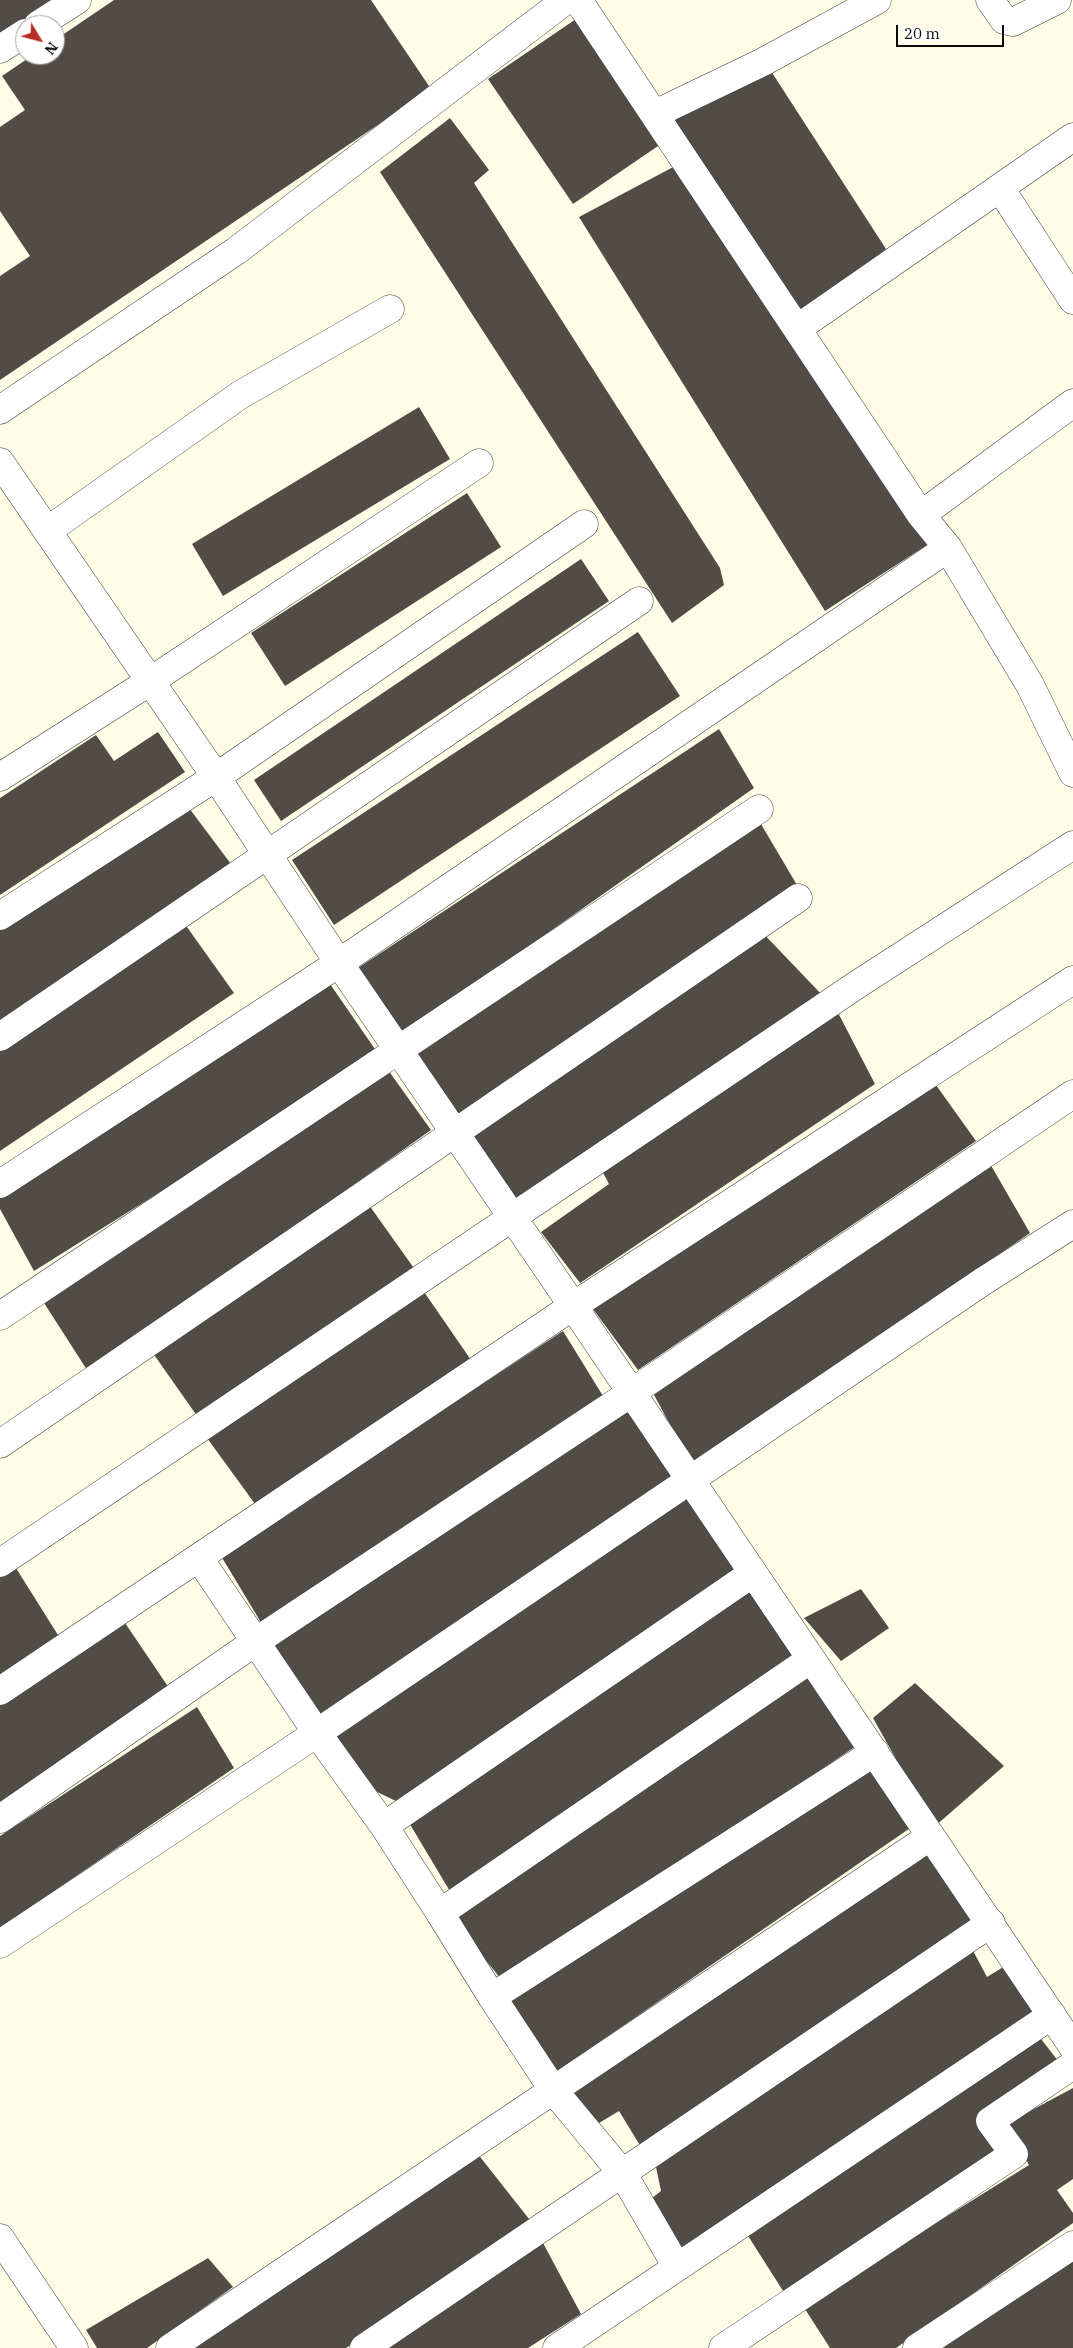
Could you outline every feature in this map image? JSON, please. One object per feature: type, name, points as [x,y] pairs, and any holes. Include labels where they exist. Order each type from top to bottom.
[{"type":"street","points":[[54,15],[77,0]]},
{"type":"street","points":[[0,410],[236,251],[566,0]]},
{"type":"street","points":[[578,0],[921,515],[948,548],[1065,734],[1073,773]]},
{"type":"street","points":[[990,0],[1004,20],[1013,22],[1057,0]]},
{"type":"street","points":[[655,114],[763,62],[870,1]]},
{"type":"street","points":[[0,49],[15,39]]},
{"type":"street","points":[[798,328],[1073,138]]},
{"type":"street","points":[[1000,188],[1073,300]]},
{"type":"street","points":[[47,531],[240,395],[390,310]]},
{"type":"street","points":[[921,515],[1073,402]]},
{"type":"street","points":[[0,462],[216,777],[339,963],[875,1752],[930,1836],[991,1923],[1073,2047]]},
{"type":"street","points":[[0,777],[150,682],[479,463]]},
{"type":"street","points":[[0,916],[216,777],[584,524]]},
{"type":"street","points":[[0,1184],[339,963],[948,548]]},
{"type":"street","points":[[0,1037],[639,601]]},
{"type":"street","points":[[0,1316],[759,809]]},
{"type":"street","points":[[0,1564],[858,984],[1073,845]]},
{"type":"street","points":[[0,1444],[798,898]]},
{"type":"street","points":[[0,1691],[573,1306],[1073,980]]},
{"type":"street","points":[[0,1819],[255,1642],[1073,1094]]},
{"type":"street","points":[[0,1944],[317,1733],[982,1282],[1073,1224]]},
{"type":"street","points":[[200,1558],[317,1733],[384,1826],[554,2091],[623,2174],[677,2267]]},
{"type":"street","points":[[384,1826],[753,1573]]},
{"type":"street","points":[[440,1913],[812,1659]]},
{"type":"street","points":[[492,1997],[875,1752]]},
{"type":"street","points":[[170,2348],[930,1836]]},
{"type":"street","points":[[364,2348],[991,1923]]},
{"type":"street","points":[[557,2348],[1052,2015]]},
{"type":"street","points":[[724,2348],[1014,2154],[990,2121],[1073,2065]]},
{"type":"street","points":[[0,2238],[74,2348]]},
{"type":"street","points":[[917,2348],[1073,2245]]},
{"type":"building","points":[[0,0],[56,0],[34,15],[15,15],[15,28],[0,38]]},
{"type":"building","points":[[114,0],[371,0],[431,89],[0,380],[0,276],[30,256],[0,211],[0,127],[25,110],[2,76],[18,65],[65,65],[65,33]]},
{"type":"building","points":[[576,19],[661,144],[573,204],[488,79]]},
{"type":"building","points":[[769,68],[886,249],[798,320],[668,119]]},
{"type":"building","points":[[450,118],[489,170],[474,183],[720,568],[724,585],[672,623],[380,172]]},
{"type":"building","points":[[677,165],[927,545],[825,611],[579,217]]},
{"type":"building","points":[[419,407],[450,459],[223,596],[192,544]]},
{"type":"building","points":[[467,493],[501,547],[285,686],[251,633]]},
{"type":"building","points":[[581,559],[609,601],[281,821],[254,780]]},
{"type":"building","points":[[638,632],[680,696],[334,925],[292,860]]},
{"type":"building","points":[[719,729],[754,788],[404,1034],[358,968]]},
{"type":"building","points":[[158,732],[185,772],[0,895],[0,798],[96,735],[114,761]]},
{"type":"building","points":[[186,804],[234,868],[0,1025],[0,924]]},
{"type":"building","points":[[758,819],[797,885],[459,1123],[410,1050]]},
{"type":"building","points":[[182,920],[234,993],[0,1151],[0,1044]]},
{"type":"building","points":[[759,929],[824,997],[517,1202],[471,1134]]},
{"type":"building","points":[[328,981],[379,1055],[34,1271],[0,1209],[0,1195]]},
{"type":"building","points":[[834,1005],[875,1084],[580,1283],[541,1232],[609,1184],[599,1165]]},
{"type":"building","points":[[383,1063],[431,1130],[89,1373],[37,1292]]},
{"type":"building","points":[[936,1085],[976,1141],[638,1370],[593,1309]]},
{"type":"building","points":[[989,1162],[1030,1233],[692,1466],[652,1391]]},
{"type":"building","points":[[364,1198],[416,1271],[202,1423],[150,1349]]},
{"type":"building","points":[[420,1286],[471,1360],[258,1508],[207,1438]]},
{"type":"building","points":[[563,1331],[603,1396],[262,1624],[221,1556]]},
{"type":"building","points":[[627,1404],[672,1476],[317,1721],[268,1648]]},
{"type":"building","points":[[686,1492],[741,1575],[402,1804],[367,1787],[334,1732]]},
{"type":"building","points":[[9,1557],[58,1635],[0,1675],[0,1563]]},
{"type":"building","points":[[749,1588],[800,1666],[451,1893],[405,1816]]},
{"type":"building","points":[[861,1589],[889,1628],[841,1661],[804,1618]]},
{"type":"building","points":[[119,1614],[171,1691],[0,1804],[0,1694]]},
{"type":"building","points":[[811,1674],[859,1744],[504,1983],[450,1915]]},
{"type":"building","points":[[915,1683],[1004,1766],[934,1827],[873,1718]]},
{"type":"building","points":[[197,1707],[234,1768],[0,1928],[0,1836]]},
{"type":"building","points":[[872,1763],[916,1824],[556,2072],[507,2001]]},
{"type":"building","points":[[925,1848],[978,1921],[641,2147],[619,2111],[594,2126],[566,2093]]},
{"type":"building","points":[[970,1945],[987,1977],[1005,1966],[1034,2010],[683,2254],[647,2202],[661,2191],[656,2167]]},
{"type":"building","points":[[1038,2035],[1062,2066],[983,2119],[1004,2151],[785,2294],[743,2228]]},
{"type":"building","points":[[1073,2088],[1073,2179],[1057,2190],[1073,2213],[1073,2223],[896,2348],[830,2348],[803,2306],[1029,2165],[1006,2124]]},
{"type":"building","points":[[477,2153],[533,2224],[346,2348],[180,2348]]},
{"type":"building","points":[[543,2243],[581,2314],[528,2348],[383,2348]]},
{"type":"building","points":[[1073,2256],[1073,2348],[934,2348]]},
{"type":"building","points":[[208,2258],[233,2287],[147,2348],[97,2348],[86,2330]]}]
